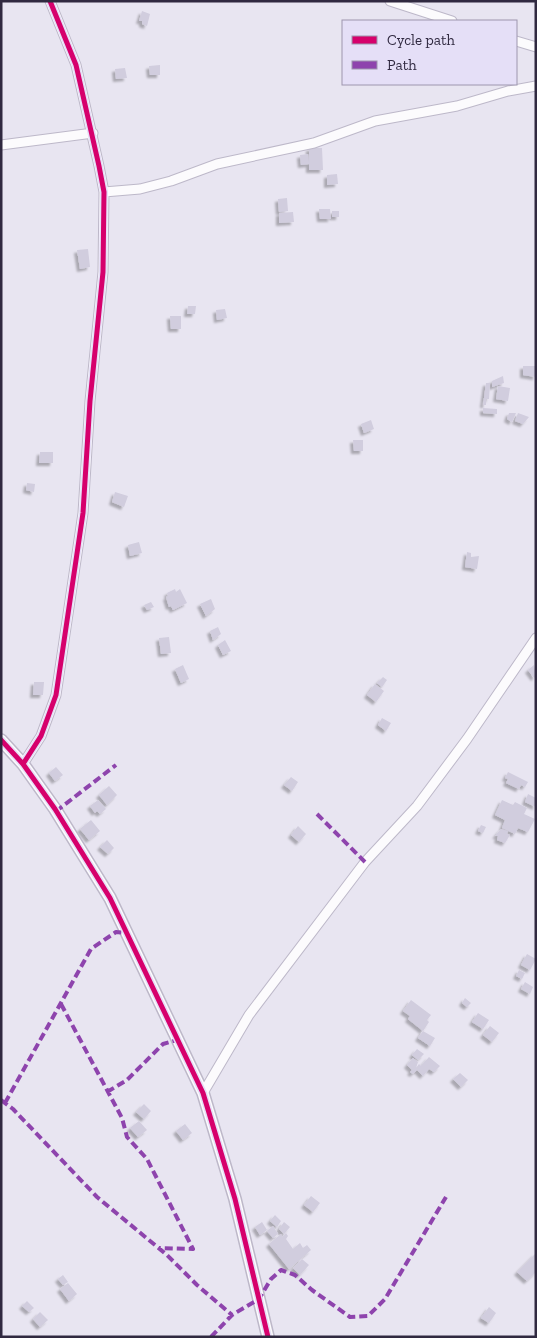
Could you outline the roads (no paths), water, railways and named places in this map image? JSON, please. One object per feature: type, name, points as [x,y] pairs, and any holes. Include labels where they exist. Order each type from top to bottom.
[{"type":"street","points":[[23,764],[41,736],[56,695],[79,548],[103,272],[104,192],[93,133],[76,65],[50,1]]},
{"type":"street","points":[[390,1],[449,20]]},
{"type":"street","points":[[517,41],[536,47]]},
{"type":"street","points":[[104,192],[149,187],[171,182],[217,164],[324,140],[375,121],[457,106],[508,90],[536,86]]},
{"type":"street","points":[[1,145],[93,133]]},
{"type":"street","points":[[203,1093],[249,1015],[365,862],[417,806],[467,739],[536,638]]},
{"type":"street","points":[[1,740],[23,764],[74,836],[110,898],[203,1093],[235,1199],[268,1337]]}]
